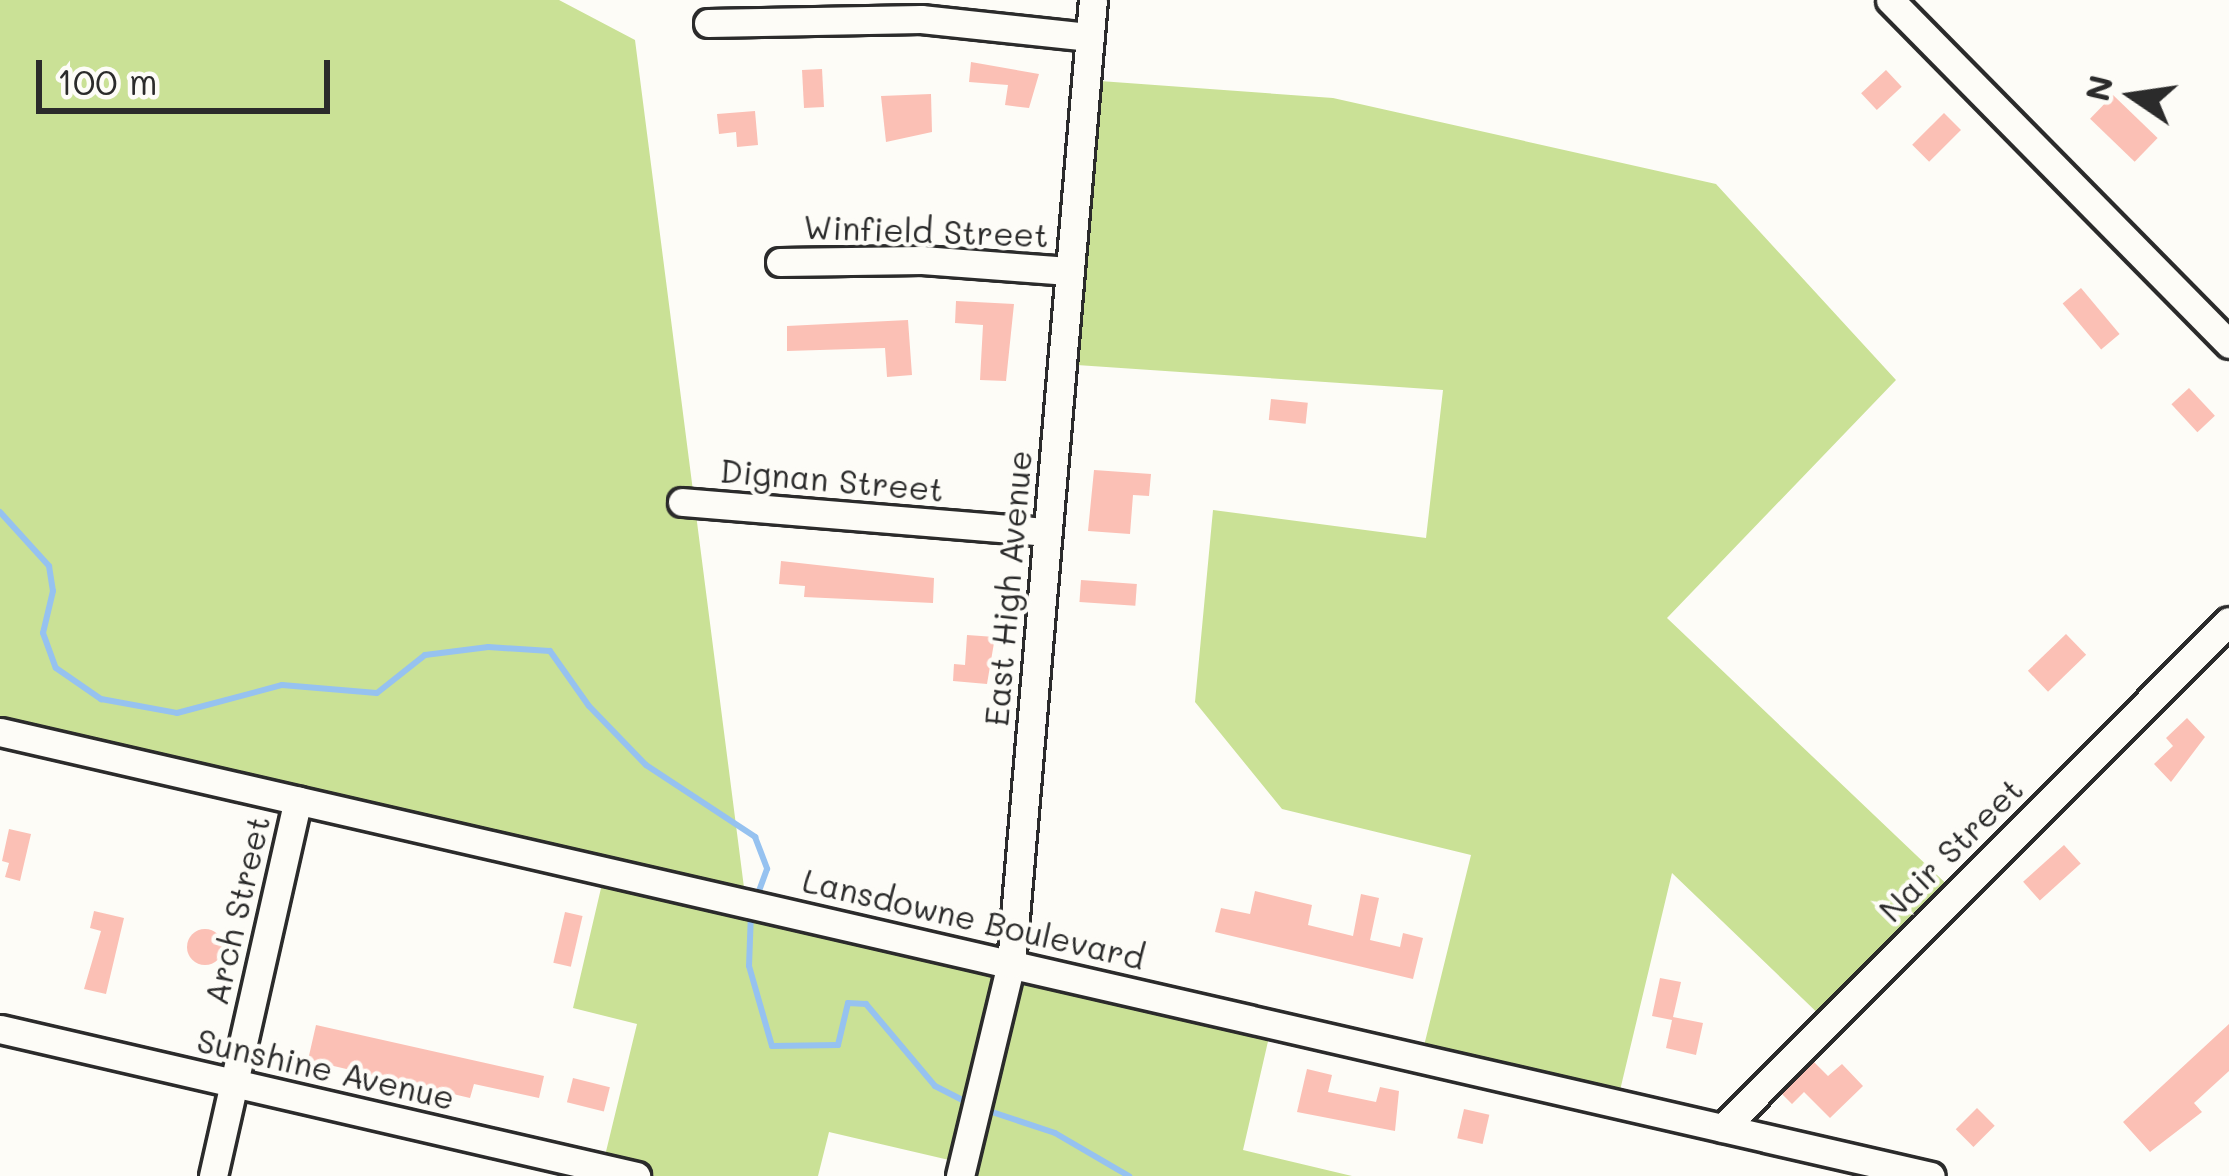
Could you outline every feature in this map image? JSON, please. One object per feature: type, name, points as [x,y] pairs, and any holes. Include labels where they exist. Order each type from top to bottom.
[{"type":"street","name":"East High Avenue","points":[[960,1176],[1011,964],[1093,0]]},
{"type":"street","points":[[1890,0],[2229,344]]},
{"type":"street","points":[[709,23],[921,19],[1090,37]]},
{"type":"street","name":"Winfield Street","points":[[780,262],[922,260],[1069,271]]},
{"type":"street","name":"Dignan Street","points":[[682,502],[1047,532]]},
{"type":"street","name":"Nair Street","points":[[1723,1128],[2229,621]]},
{"type":"street","name":"Lansdowne Boulevard","points":[[0,732],[1926,1175]]},
{"type":"street","name":"Arch Street","points":[[213,1176],[298,800]]},
{"type":"street","name":"Sunshine Avenue","points":[[0,1029],[636,1176]]},
{"type":"green space","points":[[0,0],[559,0],[635,40],[746,903],[1272,1024],[1243,1150],[1352,1176],[960,1176],[962,1163],[829,1132],[818,1176],[636,1176],[602,1168],[637,1024],[573,1008],[605,871],[0,732]]},
{"type":"green space","points":[[1086,80],[1333,98],[1716,184],[1896,380],[1667,618],[1957,894],[1828,1023],[1672,873],[1617,1103],[1421,1058],[1471,855],[1282,809],[1195,702],[1213,510],[1426,538],[1443,390],[1062,364]]},
{"type":"building","points":[[971,62],[1039,74],[1029,108],[1005,105],[1008,85],[969,82]]},
{"type":"building","points":[[822,69],[824,107],[804,108],[802,70]]},
{"type":"building","points":[[1886,70],[1902,87],[1877,110],[1861,93]]},
{"type":"building","points":[[931,94],[932,132],[886,142],[881,96]]},
{"type":"building","points":[[2113,95],[2158,138],[2135,162],[2090,119]]},
{"type":"building","points":[[755,111],[758,145],[737,147],[736,132],[719,134],[717,114]]},
{"type":"building","points":[[1944,113],[1961,130],[1929,162],[1912,145]]},
{"type":"building","points":[[2081,288],[2120,334],[2101,349],[2063,303]]},
{"type":"building","points":[[956,301],[1014,304],[1006,381],[980,380],[983,325],[955,323]]},
{"type":"building","points":[[908,320],[912,375],[887,377],[885,348],[787,351],[787,326]]},
{"type":"building","points":[[2189,388],[2215,416],[2197,432],[2171,404]]},
{"type":"building","points":[[1271,399],[1308,403],[1306,424],[1269,420]]},
{"type":"building","points":[[1094,470],[1151,474],[1149,496],[1133,495],[1130,534],[1088,531]]},
{"type":"building","points":[[781,561],[934,578],[933,603],[804,597],[805,586],[779,584]]},
{"type":"building","points":[[1081,580],[1137,584],[1135,606],[1079,602]]},
{"type":"building","points":[[2066,634],[2086,655],[2048,692],[2028,671]]},
{"type":"building","points":[[967,635],[995,637],[987,684],[953,681],[954,664],[965,665]]},
{"type":"building","points":[[2187,718],[2205,737],[2171,782],[2154,764],[2173,746],[2166,738]]},
{"type":"building","points":[[9,829],[31,834],[20,881],[5,877],[9,863],[2,861]]},
{"type":"building","points":[[2064,845],[2081,864],[2040,900],[2023,882]]},
{"type":"building","points":[[1255,891],[1312,905],[1308,925],[1353,936],[1361,894],[1379,898],[1370,940],[1400,947],[1403,933],[1423,938],[1413,979],[1215,932],[1221,908],[1250,914]]},
{"type":"building","points":[[94,911],[124,918],[106,994],[84,989],[101,931],[90,928]]},
{"type":"building","points":[[565,912],[583,916],[571,967],[553,963]]},
{"type":"building","points":[[205,929],[218,934],[223,947],[218,960],[205,965],[192,960],[187,947],[192,934]]},
{"type":"building","points":[[1660,978],[1681,982],[1673,1017],[1703,1023],[1696,1055],[1666,1048],[1672,1020],[1652,1016]]},
{"type":"building","points":[[2229,1024],[2229,1071],[2194,1103],[2202,1112],[2150,1152],[2123,1122]]},
{"type":"building","points":[[316,1025],[544,1076],[539,1098],[474,1084],[470,1098],[308,1060]]},
{"type":"building","points":[[1814,1062],[1828,1076],[1842,1064],[1863,1086],[1830,1118],[1804,1092],[1792,1104],[1782,1094]]},
{"type":"building","points":[[1307,1069],[1332,1075],[1328,1092],[1376,1102],[1380,1087],[1399,1091],[1395,1131],[1297,1112]]},
{"type":"building","points":[[573,1078],[610,1087],[604,1111],[567,1102]]},
{"type":"building","points":[[1977,1108],[1995,1126],[1973,1147],[1956,1129]]},
{"type":"building","points":[[1464,1109],[1489,1115],[1483,1144],[1457,1138]]},
{"type":"waterway","points":[[0,512],[49,566],[53,591],[43,633],[56,668],[101,699],[177,713],[282,685],[377,693],[425,655],[488,647],[550,651],[589,706],[646,765],[755,837],[767,869],[756,900]]},
{"type":"waterway","points":[[751,912],[749,966],[772,1046],[838,1045],[848,1003],[866,1004],[935,1086],[970,1104]]},
{"type":"waterway","points":[[983,1109],[1055,1133],[1129,1176]]}]
